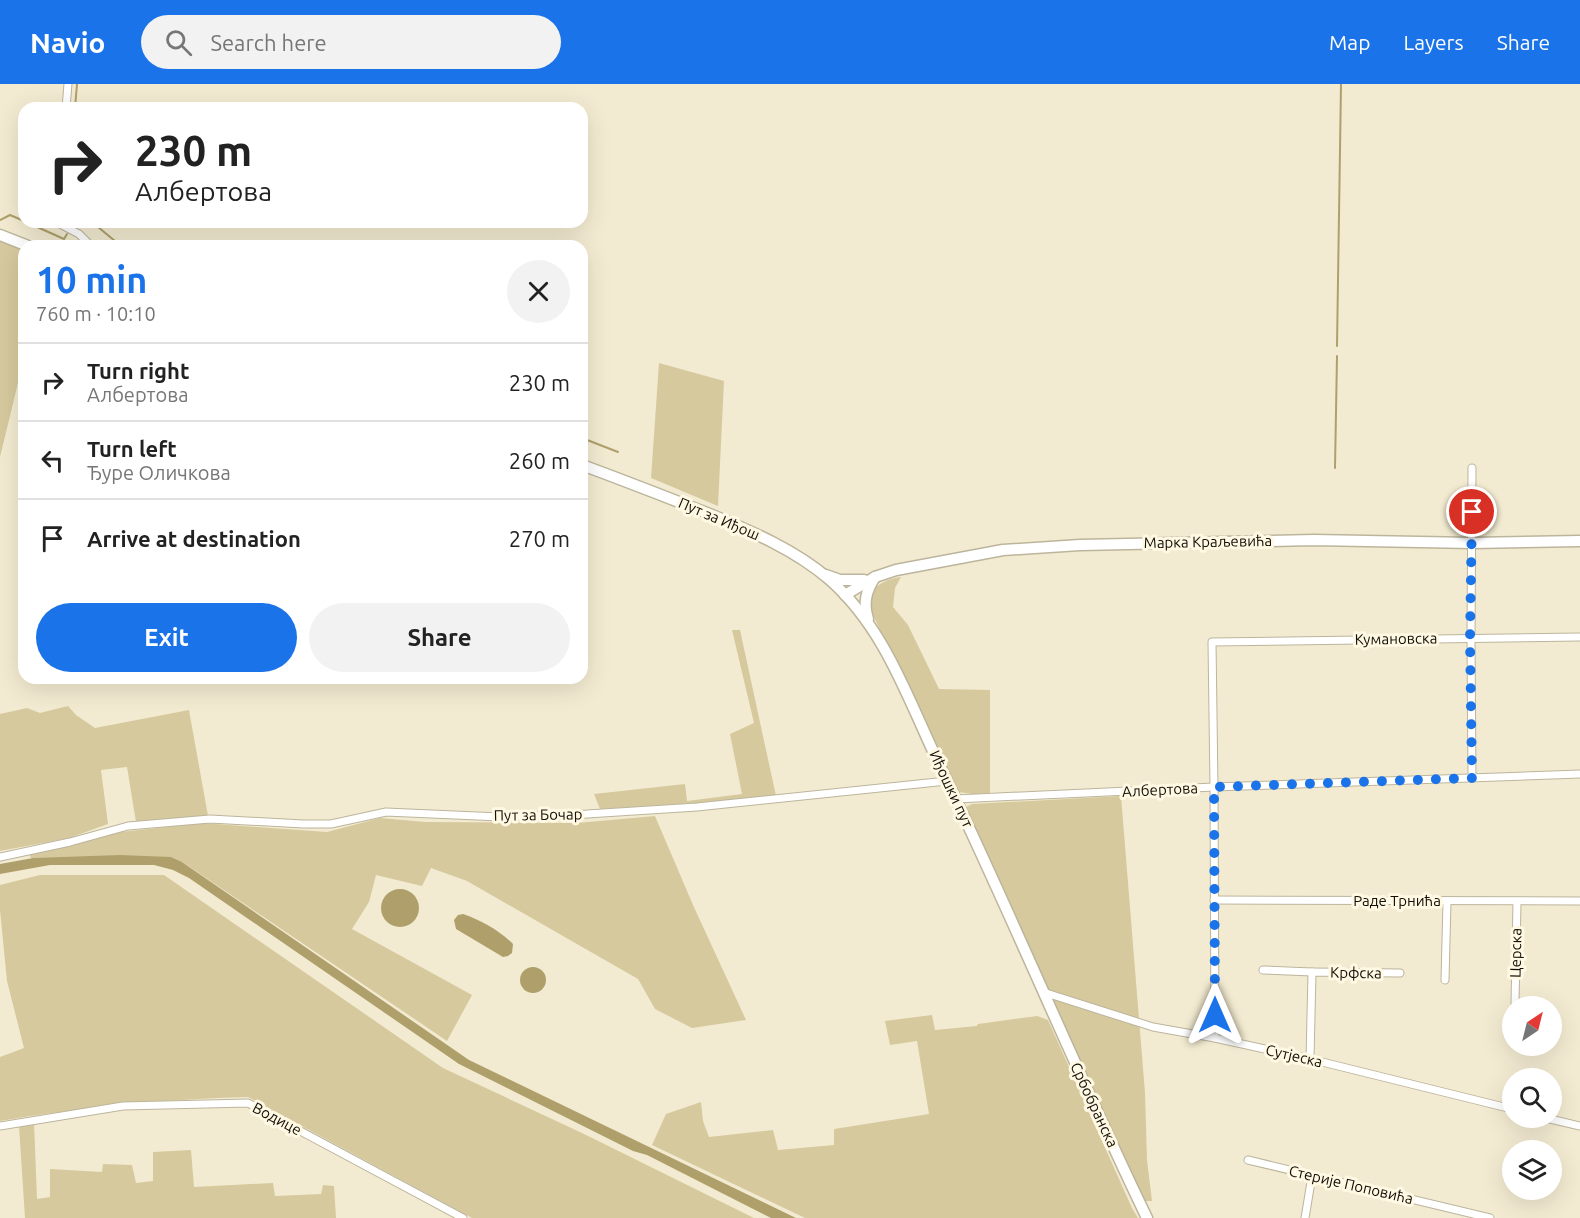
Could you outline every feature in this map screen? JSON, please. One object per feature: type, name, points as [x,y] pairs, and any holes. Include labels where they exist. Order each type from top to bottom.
[{"type":"main road","points":[[1,235],[18,242]]},
{"type":"main road","name":"Пут за Иђош","points":[[588,467],[745,529],[784,548],[820,572],[845,595]]},
{"type":"main road","name":"Марка Краљевића","points":[[845,595],[873,578],[897,570],[1003,550],[1080,544],[1314,540],[1472,543],[1580,541]]},
{"type":"main road","points":[[820,572],[840,580],[873,578],[865,605],[870,625]]},
{"type":"main road","name":"Иђошки пут","points":[[845,595],[870,625],[898,675],[1042,992]]},
{"type":"main road","name":"Србобранска","points":[[1042,992],[1147,1218]]},
{"type":"street","points":[[66,102],[68,84]]},
{"type":"street","points":[[68,228],[85,240]]},
{"type":"street","points":[[1472,468],[1470,638],[1472,778]]},
{"type":"street","name":"Кумановска","points":[[1214,787],[1212,642],[1580,637]]},
{"type":"street","name":"Албертова","points":[[956,799],[1580,774]]},
{"type":"street","name":"Пут за Бочар","points":[[0,857],[70,842],[128,826],[210,819],[331,824],[386,812],[500,817],[620,812],[697,807],[947,781]]},
{"type":"street","points":[[1214,787],[1215,1038]]},
{"type":"street","name":"Раде Трнића","points":[[1214,900],[1580,902]]},
{"type":"street","points":[[1445,980],[1448,901]]},
{"type":"street","name":"Церска","points":[[1515,996],[1517,902]]},
{"type":"street","name":"Крфска","points":[[1263,970],[1400,974]]},
{"type":"street","name":"Крфска","points":[[1310,1059],[1312,972]]},
{"type":"street","name":"Сутјеска","points":[[1042,992],[1153,1027],[1310,1059],[1502,1107]]},
{"type":"street","name":"Водице","points":[[0,1126],[123,1106],[248,1103],[463,1218]]},
{"type":"street","points":[[1562,1122],[1580,1126]]},
{"type":"street","name":"Стерије Поповића","points":[[1248,1160],[1490,1218]]},
{"type":"street","points":[[1305,1218],[1312,1176]]},
{"type":"shaded area","points":[[0,241],[18,248],[18,383],[0,457]]},
{"type":"shaded area","points":[[659,363],[724,381],[718,506],[651,478]]},
{"type":"shaded area","points":[[901,577],[895,588],[893,607],[908,625],[939,689],[990,690],[990,793],[980,795],[958,792],[871,611],[869,594],[884,582]]},
{"type":"shaded area","points":[[732,630],[740,630],[776,796],[600,809],[594,794],[685,784],[687,801],[742,794],[730,734],[754,723]]},
{"type":"shaded area","points":[[68,706],[76,715],[95,728],[189,710],[208,816],[136,822],[127,767],[101,770],[108,824],[69,838],[0,851],[0,714],[27,708],[40,713]]},
{"type":"shaded area","points":[[1121,796],[1145,1093],[1147,1160],[1152,1201],[1145,1201],[1140,1197],[966,813],[966,807],[972,804]]},
{"type":"shaded area","points":[[655,816],[746,1020],[692,1028],[655,1009],[638,979],[467,881],[431,868],[422,886],[376,875],[369,902],[352,929],[472,995],[447,1041],[184,863],[171,857],[31,858],[29,854],[121,832],[202,823],[327,832],[380,818],[425,822],[577,823]]},
{"type":"shaded area","points":[[120,855],[171,857],[182,862],[469,1060],[796,1218],[771,1218],[459,1064],[189,878],[173,870],[154,865],[50,865],[0,874],[0,864],[33,858]]},
{"type":"shaded area","points":[[40,875],[164,875],[443,1068],[582,1133],[754,1218],[472,1218],[248,1097],[123,1104],[0,1121],[0,1057],[24,1048],[7,981],[0,910],[0,885]]},
{"type":"shaded area","points":[[400,889],[414,894],[419,908],[414,922],[400,927],[386,922],[381,908],[386,894]]},
{"type":"shaded area","points":[[463,914],[502,935],[513,944],[512,953],[503,957],[456,929],[454,920],[458,915]]},
{"type":"shaded area","points":[[533,967],[542,971],[546,980],[542,989],[533,993],[524,989],[520,980],[524,971]]},
{"type":"shaded area","points":[[932,1015],[935,1030],[1037,1016],[1048,1020],[1138,1218],[805,1218],[652,1145],[666,1114],[701,1102],[703,1121],[709,1137],[773,1130],[778,1150],[834,1145],[834,1129],[929,1114],[917,1041],[890,1045],[885,1021]]},
{"type":"shaded area","points":[[34,1122],[37,1199],[50,1197],[50,1169],[102,1172],[103,1164],[132,1165],[136,1183],[153,1181],[153,1152],[191,1150],[194,1187],[273,1183],[275,1196],[321,1194],[323,1185],[334,1186],[336,1218],[25,1218],[19,1126]]},
{"type":"waterway","points":[[76,102],[77,84]]},
{"type":"waterway","points":[[1337,346],[1341,84]]},
{"type":"waterway","points":[[0,220],[10,215],[18,218]]},
{"type":"waterway","points":[[39,228],[64,239],[67,234]]},
{"type":"waterway","points":[[99,228],[114,240]]},
{"type":"waterway","points":[[1335,468],[1337,356]]},
{"type":"waterway","points":[[588,440],[618,452]]},
{"type":"route","points":[[1215,1015],[1214,787],[1472,778],[1470,638],[1472,512]]}]
